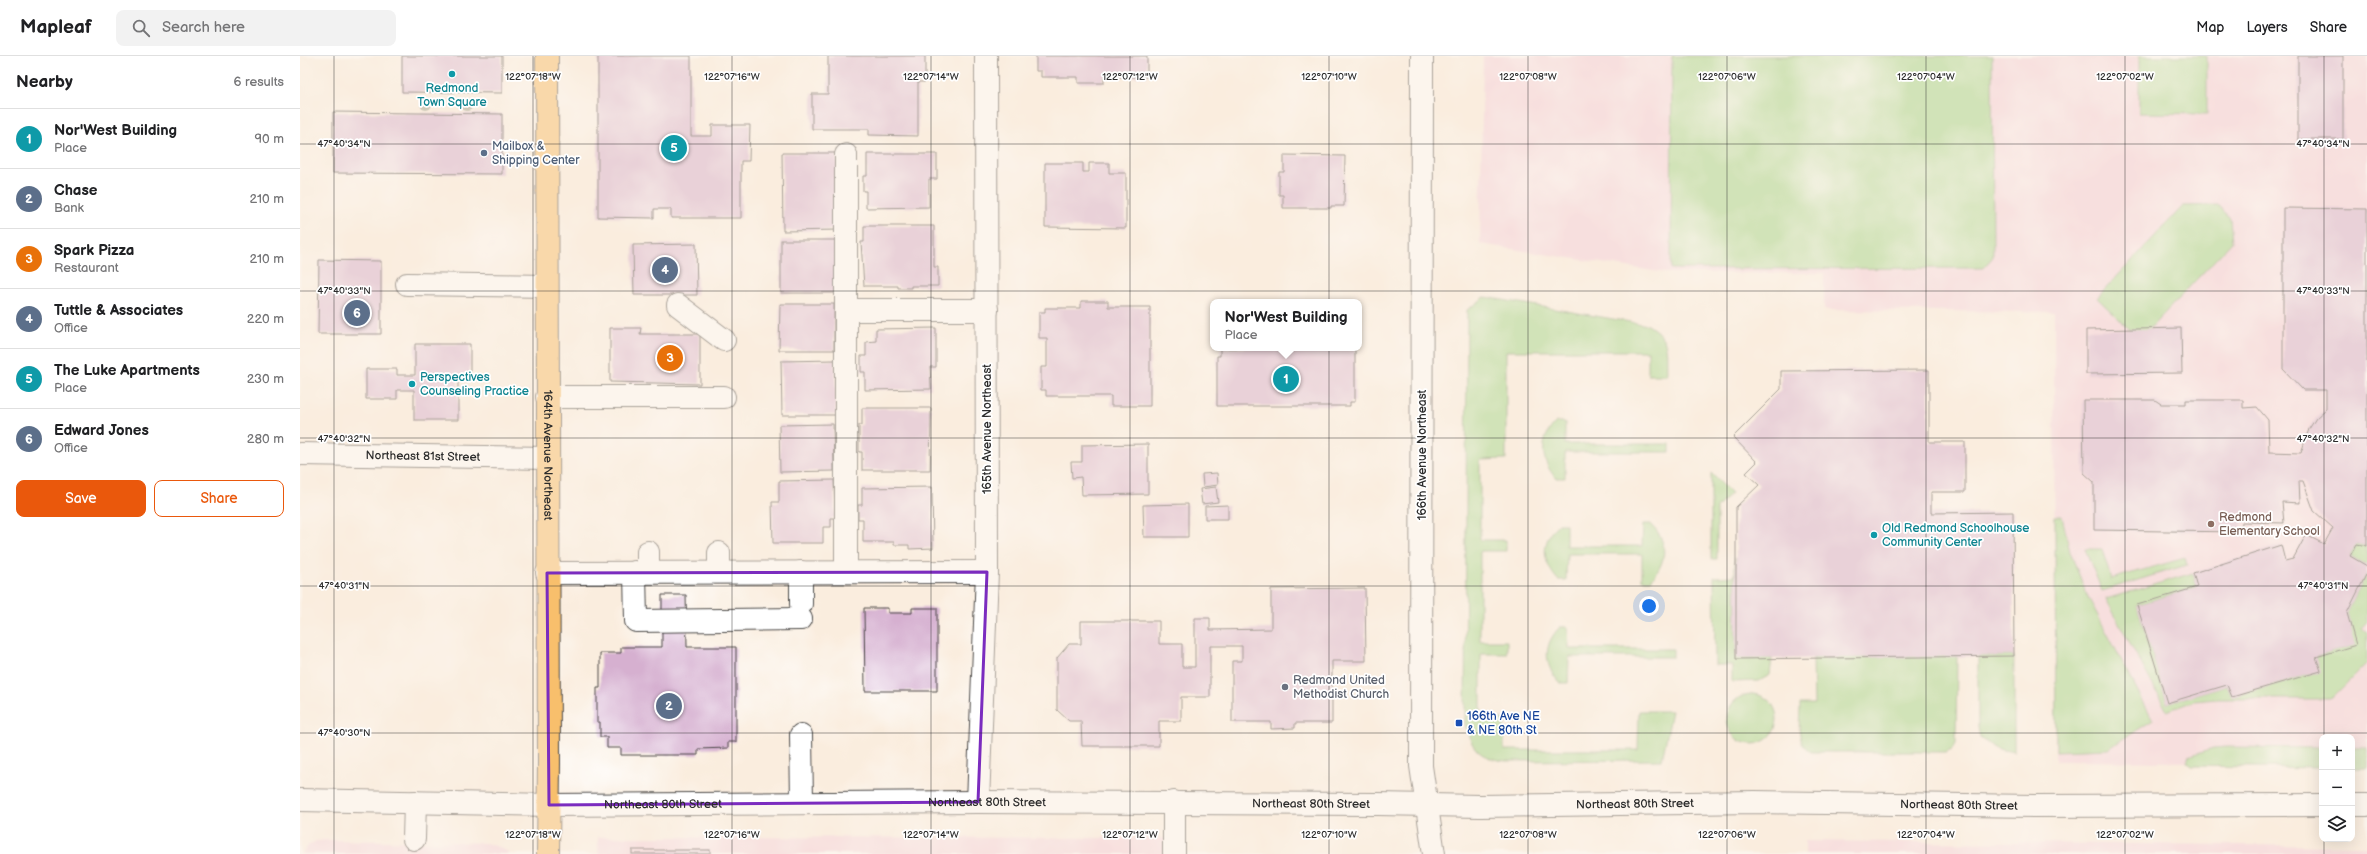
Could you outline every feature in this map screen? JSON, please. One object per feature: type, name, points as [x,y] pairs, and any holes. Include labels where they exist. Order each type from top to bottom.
[{"type":"main road","name":"164th Avenue Northeast","points":[[547,56],[548,854]]},
{"type":"street","name":"165th Avenue Northeast","points":[[978,802],[987,572],[986,56]]},
{"type":"street","name":"166th Avenue Northeast","points":[[1422,56],[1421,766],[1434,854]]},
{"type":"street","points":[[846,155],[846,572]]},
{"type":"street","points":[[407,284],[547,286]]},
{"type":"street","points":[[678,306],[724,340]]},
{"type":"street","points":[[846,310],[987,310]]},
{"type":"street","points":[[547,397],[724,397]]},
{"type":"street","name":"Northeast 81st Street","points":[[300,454],[547,458]]},
{"type":"street","points":[[548,573],[719,562],[802,572],[987,572]]},
{"type":"street","points":[[644,566],[636,620],[802,612],[802,572]]},
{"type":"street","points":[[802,735],[802,802]]},
{"type":"street","name":"Northeast 80th Street","points":[[300,800],[549,805],[802,802],[1174,802],[1480,806],[1755,802],[2035,806],[2319,805]]},
{"type":"street","points":[[414,839],[415,802]]},
{"type":"street","points":[[1174,802],[1174,854]]},
{"type":"street","points":[[2355,805],[2367,805]]},
{"type":"highlighted area","points":[[987,572],[978,802],[549,805],[547,573]]},
{"type":"shaded area","name":"Redmond Elementary School","points":[[1483,56],[2367,56],[2367,763],[2355,763],[2355,734],[2319,734],[2319,763],[2055,761],[2054,312],[1824,310],[1824,273],[1666,273],[1480,244]]},
{"type":"shaded area","points":[[598,837],[1179,838],[1179,854],[598,854]]},
{"type":"shaded area","points":[[316,841],[486,843],[502,848],[510,854],[302,854],[308,846]]},
{"type":"shaded area","points":[[1805,841],[2367,846],[2367,854],[1805,854]]},
{"type":"green space","points":[[1672,56],[1992,56],[1993,257],[1983,268],[1671,269]]},
{"type":"green space","points":[[2139,56],[2207,56],[2207,114],[2139,113]]},
{"type":"green space","points":[[2218,205],[2230,218],[2232,242],[2140,339],[2097,298],[2183,206]]},
{"type":"green space","points":[[1485,297],[1648,325],[1661,335],[1664,340],[1667,352],[1667,375],[1648,375],[1648,351],[1506,351],[1506,459],[1480,460],[1480,540],[1506,540],[1506,551],[1480,551],[1480,641],[1507,641],[1507,654],[1481,654],[1481,719],[1504,719],[1504,750],[1638,750],[1639,711],[1672,711],[1662,760],[1497,760],[1489,758],[1478,751],[1468,733],[1465,724],[1467,310]]},
{"type":"green space","points":[[1556,422],[1565,422],[1565,444],[1670,444],[1670,452],[1565,452],[1565,478],[1556,478],[1544,457],[1544,443],[1550,429]]},
{"type":"green space","points":[[1711,473],[1731,493],[1717,508],[1717,559],[1711,559]]},
{"type":"green space","points":[[2055,516],[2062,516],[2070,552],[2088,597],[2153,720],[2108,749],[2056,751]]},
{"type":"green space","points":[[1558,524],[1566,524],[1566,546],[1642,546],[1643,524],[1651,524],[1661,538],[1664,552],[1663,559],[1651,580],[1642,580],[1642,554],[1567,554],[1566,580],[1558,580],[1549,566],[1545,552],[1548,538]]},
{"type":"green space","points":[[2357,544],[2367,546],[2367,566],[2350,556]]},
{"type":"green space","points":[[2085,549],[2102,549],[2111,579],[2185,558],[2187,565],[2102,591]]},
{"type":"green space","points":[[1735,557],[1736,658],[1772,658],[1770,675],[1759,681],[1732,682],[1732,665],[1715,665],[1714,577],[1735,576]]},
{"type":"green space","points":[[2193,573],[2197,587],[2137,605],[2167,703],[2227,685],[2232,697],[2320,671],[2316,657],[2355,645],[2347,613],[2367,573],[2367,622],[2361,628],[2367,633],[2367,663],[2331,699],[2217,699],[2194,701],[2167,711],[2106,599]]},
{"type":"green space","points":[[1560,627],[1568,627],[1569,649],[1673,649],[1673,657],[1569,657],[1568,683],[1560,683],[1550,669],[1547,655],[1550,640]]},
{"type":"green space","points":[[1957,656],[1956,743],[1952,749],[1945,752],[1811,752],[1803,743],[1800,737],[1799,724],[1800,704],[1814,704],[1813,658]]},
{"type":"green space","points":[[1978,656],[2014,656],[2014,752],[1994,748],[1980,737],[1978,726]]},
{"type":"green space","points":[[1747,694],[1757,694],[1770,701],[1777,714],[1777,724],[1770,737],[1757,744],[1747,744],[1738,740],[1731,733],[1727,724],[1727,714],[1731,705],[1738,698]]},
{"type":"green space","points":[[2213,748],[2319,748],[2319,768],[2192,766],[2187,762],[2189,756]]},
{"type":"green space","points":[[2355,748],[2367,748],[2367,768],[2355,768]]},
{"type":"building","name":"Redmond Town Square","points":[[402,56],[502,56],[502,93],[402,92]]},
{"type":"building","points":[[598,56],[691,56],[691,136],[712,136],[712,125],[750,125],[749,161],[741,161],[741,218],[671,218],[671,209],[654,209],[654,218],[598,217]]},
{"type":"building","points":[[828,56],[925,56],[925,82],[918,82],[918,136],[869,135],[869,129],[812,129],[812,94],[828,94]]},
{"type":"building","points":[[1036,56],[1147,56],[1147,77],[1104,77],[1104,83],[1078,83],[1078,77],[1041,77],[1041,71],[1036,71]]},
{"type":"building","points":[[2298,56],[2343,56],[2343,139],[2298,139]]},
{"type":"building","points":[[333,112],[502,114],[502,174],[333,173]]},
{"type":"building","points":[[782,153],[837,153],[838,230],[783,231]]},
{"type":"building","points":[[867,154],[937,154],[937,179],[929,179],[929,207],[866,208],[866,191],[863,191],[863,176],[867,176]]},
{"type":"building","points":[[1284,155],[1345,156],[1344,206],[1331,206],[1331,208],[1283,208],[1283,195],[1279,195],[1279,172],[1284,172]]},
{"type":"building","points":[[1045,163],[1083,163],[1083,172],[1089,172],[1089,163],[1109,163],[1109,173],[1126,173],[1126,228],[1045,227]]},
{"type":"building","name":"Redmond Elementary School","points":[[2283,208],[2367,209],[2367,546],[2357,544],[2350,556],[2367,566],[2367,573],[2347,613],[2356,645],[2316,657],[2321,671],[2232,697],[2227,685],[2167,703],[2137,605],[2197,587],[2193,573],[2281,545],[2285,561],[2293,559],[2306,535],[2324,544],[2333,528],[2314,511],[2303,481],[2299,481],[2300,503],[2282,502],[2284,523],[2242,522],[2241,532],[2094,530],[2094,482],[2084,473],[2083,400],[2155,400],[2161,404],[2186,404],[2186,400],[2243,400],[2243,408],[2257,407],[2268,420],[2269,452],[2301,453],[2309,429],[2316,418],[2326,409],[2326,390],[2303,390],[2283,369]]},
{"type":"building","points":[[864,226],[934,226],[934,267],[938,267],[938,286],[911,286],[911,288],[898,288],[898,286],[864,286],[861,242],[864,242]]},
{"type":"building","points":[[781,240],[836,240],[836,293],[781,293]]},
{"type":"building","points":[[696,244],[697,295],[634,295],[633,245]]},
{"type":"building","points":[[319,260],[381,261],[381,334],[318,334]]},
{"type":"building","points":[[1081,301],[1108,301],[1108,307],[1150,307],[1150,406],[1111,406],[1111,396],[1046,396],[1046,390],[1041,390],[1041,367],[1047,367],[1047,338],[1039,338],[1039,312],[1045,312],[1045,308],[1081,308]]},
{"type":"building","points":[[780,304],[834,304],[834,350],[779,350]]},
{"type":"building","points":[[610,328],[641,328],[640,334],[700,334],[700,384],[610,382]]},
{"type":"building","points":[[936,328],[936,367],[930,367],[931,389],[865,390],[865,372],[861,372],[861,356],[866,356],[866,342],[876,341],[876,329]]},
{"type":"building","points":[[2181,328],[2182,373],[2086,374],[2086,330]]},
{"type":"building","name":"Perspectives Counseling Practice","points":[[415,344],[470,344],[470,378],[458,378],[458,420],[414,420],[414,390],[397,390],[397,399],[366,399],[366,369],[397,369],[397,375],[415,375]]},
{"type":"building","points":[[1220,351],[1355,351],[1355,402],[1350,402],[1350,406],[1217,406],[1217,356],[1220,356]]},
{"type":"building","points":[[835,360],[836,415],[782,415],[781,361]]},
{"type":"building","name":"Old Redmond Schoolhouse Community Center","points":[[1929,370],[1929,442],[1965,442],[1965,492],[1931,492],[1931,513],[2013,512],[2014,656],[1736,659],[1736,507],[1759,485],[1746,473],[1757,462],[1733,437],[1781,389],[1781,371]]},
{"type":"building","points":[[862,408],[931,408],[930,470],[862,470],[862,452],[859,452],[859,425],[862,425]]},
{"type":"building","points":[[833,424],[834,471],[780,472],[779,425]]},
{"type":"building","points":[[1148,444],[1148,494],[1082,495],[1081,477],[1072,478],[1071,462],[1082,462],[1082,445]]},
{"type":"building","points":[[1217,473],[1218,485],[1203,487],[1202,474]]},
{"type":"building","points":[[834,480],[835,518],[831,518],[831,527],[823,527],[823,543],[773,543],[772,502],[779,502],[779,481]]},
{"type":"building","points":[[932,487],[933,548],[909,549],[909,545],[894,545],[894,542],[863,542],[863,519],[858,519],[858,505],[862,505],[862,488]]},
{"type":"building","points":[[1216,487],[1218,502],[1202,504],[1200,489]]},
{"type":"building","points":[[1188,504],[1188,537],[1144,537],[1143,505]]},
{"type":"building","points":[[1228,505],[1228,519],[1205,519],[1205,506]]},
{"type":"building","points":[[1365,588],[1366,661],[1332,661],[1332,723],[1295,723],[1295,728],[1271,729],[1271,722],[1232,722],[1232,661],[1242,661],[1242,646],[1210,646],[1210,697],[1181,697],[1181,721],[1159,721],[1159,746],[1082,746],[1081,721],[1069,721],[1057,710],[1057,658],[1069,644],[1081,644],[1081,621],[1159,621],[1159,644],[1182,644],[1182,667],[1195,667],[1195,618],[1210,618],[1210,630],[1271,629],[1271,589]]},
{"type":"building","points":[[662,595],[686,595],[687,647],[736,647],[736,742],[728,742],[728,748],[698,749],[698,755],[621,755],[621,748],[607,748],[607,737],[600,737],[600,722],[597,722],[597,688],[600,688],[600,653],[621,653],[621,647],[662,647]]},
{"type":"building","points":[[864,608],[888,608],[888,613],[912,613],[912,608],[937,608],[937,691],[865,691]]},
{"type":"building","points":[[632,850],[710,850],[710,854],[632,854]]},
{"type":"place","name":"Redmond Town Square","points":[[452,74]]},
{"type":"place","name":"The Luke Apartments","points":[[674,148]]},
{"type":"place","name":"Mailbox & Shipping Center","points":[[484,153]]},
{"type":"place","name":"Tuttle & Associates","points":[[665,270]]},
{"type":"place","name":"Edward Jones","points":[[357,313]]},
{"type":"place","name":"Spark Pizza","points":[[670,358]]},
{"type":"place","name":"Nor'West Building","points":[[1286,379]]},
{"type":"place","name":"Perspectives Counseling Practice","points":[[412,384]]},
{"type":"place","name":"Redmond Elementary School","points":[[2211,524]]},
{"type":"place","name":"Old Redmond Schoolhouse Community Center","points":[[1874,535]]},
{"type":"place","name":"Redmond United Methodist Church","points":[[1285,687]]},
{"type":"place","name":"Chase","points":[[669,706]]},
{"type":"place","name":"166th Ave NE & NE 80th St","points":[[1459,723]]}]
